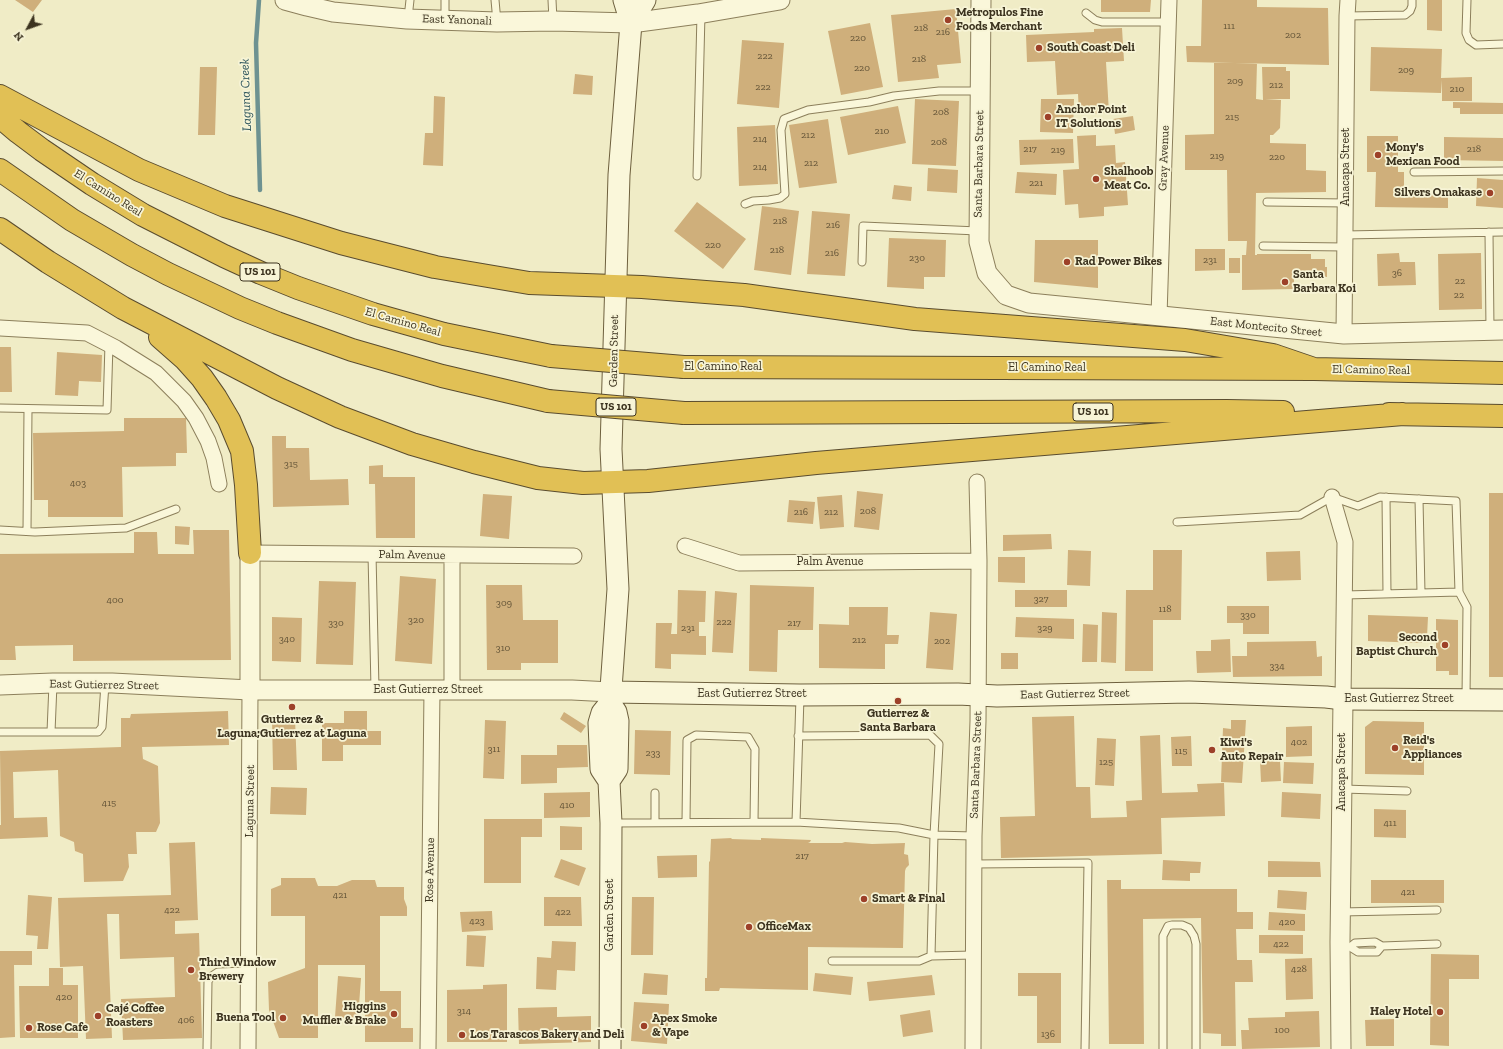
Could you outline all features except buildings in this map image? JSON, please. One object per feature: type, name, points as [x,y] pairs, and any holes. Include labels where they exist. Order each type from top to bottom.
[{"type":"highway","points":[[0,96],[140,170],[225,206],[341,243],[428,265],[482,276],[529,283],[615,286],[744,295],[916,319],[1184,340],[1273,355],[1314,369]]},
{"type":"highway","name":"El Camino Real","points":[[0,117],[42,150],[92,184],[143,215],[261,273],[298,288],[373,314],[444,334],[551,356],[684,367],[1314,369],[1503,373]]},
{"type":"highway","name":"US 101","points":[[0,170],[72,220],[132,255],[175,278],[277,324],[352,350],[442,376],[548,401],[684,413],[1227,411],[1503,416]]},
{"type":"highway","points":[[0,229],[48,262],[123,308],[277,388],[340,417],[412,444],[474,462],[538,478],[583,483],[648,481],[816,463],[1403,414]]},
{"type":"highway","points":[[123,308],[185,359],[205,383],[229,420],[242,451],[246,485],[250,553]]},
{"type":"main road","name":"Garden Street","points":[[610,1049],[611,823],[609,781],[617,769],[618,721],[611,698],[618,589],[612,482],[615,286],[619,175],[631,23],[624,0]]},
{"type":"main road","name":"Garden Street","points":[[631,23],[645,0]]},
{"type":"main road","name":"East Gutierrez Street","points":[[611,698],[958,694],[978,696],[1189,692],[1326,697],[1343,699],[1503,700]]},
{"type":"street","name":"East Yanonali","points":[[285,0],[333,12],[408,19],[444,19],[496,22],[553,21],[631,23],[701,14],[780,0]]},
{"type":"street","name":"Santa Barbara Street","points":[[981,0],[979,242],[988,273],[1006,295],[1029,303]]},
{"type":"street","name":"Gray Avenue","points":[[1160,316],[1169,0]]},
{"type":"street","name":"Anacapa Street","points":[[1344,334],[1348,0]]},
{"type":"street","name":"East Montecito Street","points":[[1029,303],[1344,334],[1497,330]]},
{"type":"street","points":[[0,328],[87,333],[109,344],[156,373],[171,386],[196,418],[208,441],[214,458],[219,484]]},
{"type":"street","name":"Santa Barbara Street","points":[[973,1049],[974,836],[978,696],[979,561],[977,482]]},
{"type":"street","name":"Anacapa Street","points":[[1332,497],[1345,542],[1341,912],[1345,947],[1341,1049]]},
{"type":"street","name":"Palm Avenue","points":[[685,546],[739,563],[979,561]]},
{"type":"street","name":"Palm Avenue","points":[[250,553],[574,556]]},
{"type":"street","name":"Laguna Street","points":[[248,1049],[251,717],[250,553]]},
{"type":"street","points":[[452,555],[452,690]]},
{"type":"street","name":"East Gutierrez Street","points":[[0,685],[53,683],[105,684],[250,690],[572,690],[611,698]]},
{"type":"street","name":"Rose Avenue","points":[[428,1049],[432,690]]},
{"type":"lane","points":[[408,19],[410,0]]},
{"type":"lane","points":[[444,19],[445,0]]},
{"type":"lane","points":[[495,0],[496,22]]},
{"type":"lane","points":[[552,0],[553,21]]},
{"type":"lane","points":[[1347,16],[1405,15],[1410,12],[1412,0]]},
{"type":"lane","points":[[1467,0],[1466,33],[1469,40],[1476,45],[1503,44]]},
{"type":"lane","points":[[1086,13],[1095,20],[1102,22],[1168,22]]},
{"type":"lane","points":[[698,176],[701,14]]},
{"type":"lane","points":[[745,204],[753,201],[780,198],[786,194],[781,130],[784,119],[808,110],[869,102],[894,96],[939,91],[980,91]]},
{"type":"lane","points":[[1414,172],[1503,171]]},
{"type":"lane","points":[[1267,202],[1346,203]]},
{"type":"lane","points":[[862,262],[863,226],[979,231]]},
{"type":"lane","points":[[1489,232],[1497,330]]},
{"type":"lane","points":[[1263,246],[1503,232]]},
{"type":"lane","points":[[0,408],[106,410],[109,344]]},
{"type":"lane","points":[[27,531],[28,409]]},
{"type":"lane","points":[[1177,522],[1300,515],[1332,497],[1358,506],[1380,497],[1456,501],[1459,592],[1466,607],[1466,700]]},
{"type":"lane","points":[[1386,497],[1387,594]]},
{"type":"lane","points":[[1419,499],[1421,593]]},
{"type":"lane","points":[[0,530],[27,531],[126,528],[176,509]]},
{"type":"lane","points":[[372,554],[375,690]]},
{"type":"lane","points":[[1344,595],[1459,592]]},
{"type":"lane","points":[[51,732],[53,683]]},
{"type":"lane","points":[[0,732],[98,732],[102,727],[105,684]]},
{"type":"lane","points":[[796,822],[800,695]]},
{"type":"lane","points":[[686,822],[687,740],[696,735],[748,737],[755,749],[754,822]]},
{"type":"lane","points":[[798,736],[930,735],[939,744],[930,956]]},
{"type":"lane","points":[[1342,789],[1407,791]]},
{"type":"lane","points":[[655,793],[655,822]]},
{"type":"lane","points":[[611,823],[796,822],[899,828],[934,835],[974,836]]},
{"type":"lane","points":[[974,864],[1088,863],[1085,1049]]},
{"type":"lane","points":[[1341,912],[1437,910]]},
{"type":"lane","points":[[1163,1049],[1163,936],[1168,926],[1178,925],[1188,928],[1194,936],[1196,944],[1196,1049]]},
{"type":"lane","points":[[1345,947],[1358,952],[1377,952],[1382,946],[1437,944]]},
{"type":"lane","points":[[832,961],[919,961],[930,956],[974,955]]},
{"type":"lane","points":[[207,1049],[208,981],[218,972],[248,971]]},
{"type":"waterway","name":"Laguna Creek","points":[[259,0],[256,43],[260,190]]},
{"type":"place","name":"Metropulos Fine Foods Merchant","points":[[948,20]]},
{"type":"place","name":"South Coast Deli","points":[[1039,48]]},
{"type":"place","name":"Anchor Point IT Solutions","points":[[1048,117]]},
{"type":"place","name":"Mony's Mexican Food","points":[[1378,155]]},
{"type":"place","name":"Shalhoob Meat Co.","points":[[1096,179]]},
{"type":"place","name":"Silvers Omakase","points":[[1490,193]]},
{"type":"place","name":"Rad Power Bikes","points":[[1067,262]]},
{"type":"place","name":"Santa Barbara Koi","points":[[1285,282]]},
{"type":"place","name":"Second Baptist Church","points":[[1445,645]]},
{"type":"place","name":"Gutierrez & Santa Barbara","points":[[898,701]]},
{"type":"place","name":"Gutierrez & Laguna;Gutierrez at Laguna","points":[[292,707]]},
{"type":"place","name":"Reid's Appliances","points":[[1395,748]]},
{"type":"place","name":"Kiwi's Auto Repair","points":[[1212,750]]},
{"type":"place","name":"Smart & Final","points":[[864,899]]},
{"type":"place","name":"OfficeMax","points":[[749,927]]},
{"type":"place","name":"Third Window Brewery","points":[[191,970]]},
{"type":"place","name":"Haley Hotel","points":[[1440,1012]]},
{"type":"place","name":"Higgins Muffler & Brake","points":[[394,1014]]},
{"type":"place","name":"Cajé Coffee Roasters","points":[[98,1016]]},
{"type":"place","name":"Buena Tool","points":[[283,1018]]},
{"type":"place","name":"Apex Smoke & Vape","points":[[644,1026]]},
{"type":"place","name":"Rose Cafe","points":[[29,1028]]},
{"type":"place","name":"Los Tarascos Bakery and Deli","points":[[462,1035]]}]
